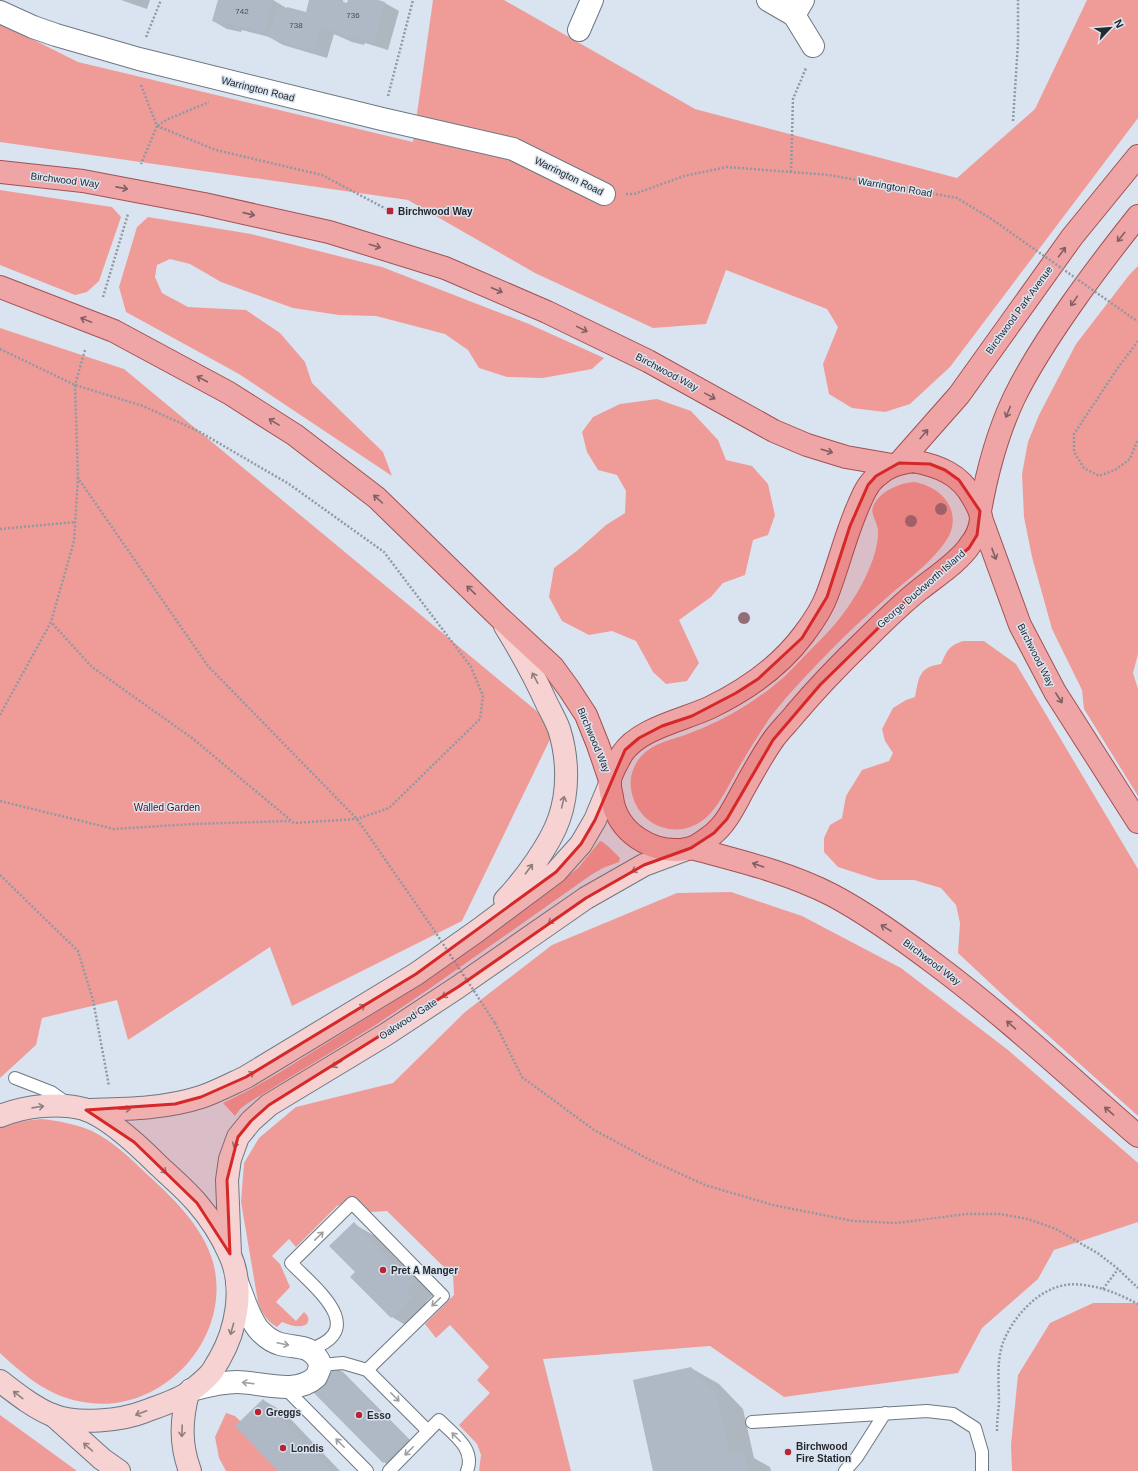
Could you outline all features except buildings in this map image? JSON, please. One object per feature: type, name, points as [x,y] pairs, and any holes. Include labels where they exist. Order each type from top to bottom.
[{"type":"main road","name":"Birchwood Park Avenue","points":[[895,464],[959,395],[1072,237],[1138,156]]},
{"type":"main road","name":"Birchwood Way","points":[[0,172],[83,181],[204,204],[329,232],[445,268],[547,312],[648,361],[774,431],[807,445],[846,457],[895,464]]},
{"type":"main road","points":[[980,514],[987,476],[999,434],[1014,398],[1040,349],[1105,257],[1138,216]]},
{"type":"main road","name":"Birchwood Way","points":[[0,287],[114,332],[229,393],[295,435],[377,498],[499,617],[553,667],[586,715],[610,782]]},
{"type":"main road","points":[[689,848],[665,849],[647,844],[631,833],[619,819],[613,805],[610,782],[616,765],[625,750],[639,738],[662,726],[703,710],[736,693],[758,679],[802,638],[814,621],[827,597],[850,526],[862,497],[876,476],[895,464],[913,461],[945,470],[959,480],[970,493],[980,514]]},
{"type":"main road","name":"Birchwood Way","points":[[980,514],[1020,625],[1055,692],[1138,822]]},
{"type":"main road","name":"George Duckworth Island","points":[[689,848],[714,833],[727,818],[773,740],[820,685],[911,596],[969,548],[977,535],[980,514]]},
{"type":"main road","name":"Birchwood Way","points":[[689,848],[752,863],[794,878],[832,895],[893,932],[980,998],[1138,1136]]},
{"type":"street","points":[[579,30],[592,0]]},
{"type":"street","points":[[768,0],[799,7],[813,46]]},
{"type":"street","name":"Warrington Road","points":[[0,12],[46,32],[134,58],[382,119],[513,149],[604,194]]},
{"type":"street","points":[[477,931],[510,894],[550,838],[559,819],[565,796],[566,772],[564,751],[559,729],[519,648],[499,617]]},
{"type":"street","points":[[0,1116],[15,1110],[45,1106],[79,1108],[140,1108],[174,1104],[201,1097],[246,1077],[416,974],[556,872],[581,844],[595,820],[610,782]]},
{"type":"street","name":"Oakwood Gate","points":[[230,1254],[227,1180],[230,1159],[238,1137],[255,1117],[269,1105],[378,1039],[452,991],[586,898],[644,865],[689,848]]},
{"type":"street","points":[[53,1416],[82,1420],[108,1420],[133,1416],[190,1391],[219,1383],[239,1382],[284,1387],[305,1383],[317,1376],[315,1357],[296,1346],[279,1344],[260,1332],[249,1313],[237,1282],[230,1254],[215,1227],[197,1203],[134,1142],[108,1122],[79,1108]]},
{"type":"street","points":[[190,1471],[185,1458],[182,1437],[183,1413],[190,1391],[211,1373],[228,1345],[237,1312],[237,1282]]},
{"type":"street","points":[[0,1381],[28,1403],[53,1416],[102,1459],[119,1471]]},
{"type":"lane","points":[[15,1078],[51,1092],[79,1108]]},
{"type":"lane","points":[[367,1370],[443,1296],[352,1203],[291,1263],[330,1304],[336,1313],[338,1324],[334,1336],[321,1345],[315,1357],[344,1363],[367,1370],[428,1431]]},
{"type":"lane","points":[[284,1387],[367,1471]]},
{"type":"lane","points":[[752,1422],[928,1411],[953,1414],[975,1428],[982,1452],[982,1471]]},
{"type":"lane","points":[[845,1471],[857,1457],[885,1413]]},
{"type":"lane","points":[[389,1471],[439,1420],[466,1447],[470,1462],[467,1471]]},
{"type":"path","points":[[161,0],[134,58],[157,126],[216,150],[322,175],[390,211]]},
{"type":"path","points":[[382,119],[413,0]]},
{"type":"path","points":[[1013,121],[1018,43],[1018,0]]},
{"type":"path","points":[[792,172],[793,99],[802,80],[813,46]]},
{"type":"path","points":[[141,164],[157,126],[166,120],[208,102],[236,83]]},
{"type":"path","name":"Warrington Road","points":[[604,194],[634,194],[684,176],[727,167],[829,175],[957,198],[990,218],[1138,321]]},
{"type":"path","points":[[103,296],[128,214]]},
{"type":"path","points":[[1138,341],[1117,368],[1074,434],[1074,452],[1084,468],[1099,476],[1115,470],[1130,459],[1138,439]]},
{"type":"path","points":[[0,349],[75,385],[143,406],[198,431],[289,484],[384,552],[471,667],[483,696],[480,719],[389,808],[357,819],[294,823],[290,821],[193,824],[114,829],[0,801]]},
{"type":"path","points":[[0,715],[51,622],[74,541],[78,478],[75,385],[85,350]]},
{"type":"path","points":[[78,478],[208,666],[357,819],[430,924],[495,1023],[522,1077],[594,1130],[650,1160],[705,1185],[773,1205],[853,1220],[896,1223],[967,1214],[1000,1214],[1028,1219],[1056,1229],[1099,1254],[1138,1288]]},
{"type":"path","points":[[0,529],[76,522]]},
{"type":"path","points":[[51,622],[92,667],[192,738],[290,821]]},
{"type":"path","points":[[0,874],[78,951],[93,1000],[109,1090],[79,1108]]},
{"type":"path","points":[[1103,1289],[1118,1269]]},
{"type":"path","points":[[997,1426],[1000,1360],[1004,1341],[1014,1323],[1027,1306],[1043,1294],[1062,1286],[1082,1284],[1120,1295],[1138,1304]]},
{"type":"highlighted area","points":[[899,463],[930,464],[945,470],[959,480],[980,511],[977,535],[969,548],[911,596],[820,685],[773,740],[727,819],[714,833],[691,848],[644,865],[586,898],[458,987],[269,1105],[251,1121],[238,1137],[227,1180],[230,1254],[197,1203],[134,1142],[86,1110],[175,1104],[201,1097],[246,1077],[416,974],[556,872],[581,844],[595,820],[625,750],[639,738],[662,726],[692,716],[736,693],[758,679],[802,638],[827,597],[850,526],[868,485],[876,476]]},
{"type":"green space","points":[[433,0],[504,0],[695,109],[957,178],[1035,109],[1087,0],[1138,0],[1138,118],[950,367],[910,404],[885,412],[852,408],[829,394],[823,364],[838,327],[827,309],[726,270],[706,324],[653,328],[535,273],[408,200],[0,142],[0,23],[78,62],[413,142]]},
{"type":"green space","points":[[0,190],[112,207],[121,217],[99,281],[87,292],[75,295],[0,265]]},
{"type":"green space","points":[[148,217],[251,234],[382,267],[529,324],[604,358],[592,369],[543,378],[507,377],[479,368],[468,350],[445,334],[376,316],[339,315],[293,308],[221,282],[190,264],[170,259],[157,265],[155,277],[162,293],[188,307],[246,310],[280,333],[305,362],[312,383],[383,452],[392,476],[239,374],[126,312],[119,287],[137,227]]},
{"type":"green space","points":[[1138,266],[1138,654],[1133,673],[1138,689],[1138,796],[1084,709],[1082,690],[1052,629],[1032,557],[1024,517],[1022,474],[1028,442],[1039,415],[1076,344],[1130,274]]},
{"type":"green space","name":"Walled Garden","points":[[0,328],[124,369],[556,727],[462,921],[292,1006],[270,947],[128,1040],[117,1000],[42,1018],[36,1045],[0,1078]]},
{"type":"green space","points":[[657,399],[691,411],[718,440],[726,460],[752,466],[768,484],[775,515],[768,535],[753,540],[745,575],[723,583],[711,597],[679,620],[699,663],[687,681],[666,684],[653,672],[636,641],[612,631],[589,635],[562,621],[549,597],[554,568],[578,550],[606,525],[625,513],[626,491],[617,475],[598,470],[587,452],[582,432],[593,417],[620,404]]},
{"type":"green space","points":[[914,482],[923,484],[938,492],[949,505],[953,522],[951,531],[941,548],[925,565],[850,631],[786,698],[769,719],[720,801],[709,815],[693,826],[682,829],[661,827],[651,822],[643,815],[636,805],[631,788],[633,770],[642,755],[654,746],[697,730],[735,712],[753,701],[785,676],[836,624],[861,586],[874,557],[877,544],[878,528],[872,510],[876,501],[885,492],[896,486]]},
{"type":"green space","points":[[963,641],[984,641],[1016,664],[1138,869],[1138,1116],[958,953],[960,923],[956,905],[941,888],[914,880],[878,880],[838,867],[824,852],[824,838],[830,825],[842,818],[846,796],[862,770],[889,761],[893,753],[885,741],[882,729],[893,708],[906,700],[915,697],[919,679],[924,670],[934,665],[941,664],[951,647]]},
{"type":"green space","points":[[600,841],[620,858],[619,862],[603,868],[591,875],[429,989],[374,1026],[248,1103],[240,1109],[235,1116],[223,1103],[277,1074],[407,993],[539,899],[578,868]]},
{"type":"green space","points":[[731,892],[802,916],[901,968],[1008,1050],[1138,1163],[1138,1222],[1054,1250],[1038,1279],[982,1328],[958,1373],[784,1397],[710,1346],[543,1359],[571,1471],[479,1471],[481,1455],[477,1444],[459,1425],[490,1393],[477,1380],[489,1367],[450,1325],[436,1338],[425,1324],[454,1295],[453,1276],[387,1211],[370,1212],[358,1204],[347,1202],[337,1206],[296,1247],[289,1239],[272,1256],[280,1264],[290,1287],[276,1302],[296,1321],[304,1312],[308,1319],[307,1324],[301,1326],[294,1326],[282,1322],[277,1327],[265,1317],[258,1302],[241,1202],[244,1163],[259,1138],[296,1107],[393,1083],[465,1012],[552,945],[677,893]]},
{"type":"green space","points":[[42,1119],[67,1123],[92,1131],[115,1145],[159,1185],[187,1215],[202,1237],[213,1262],[217,1290],[213,1317],[203,1342],[187,1364],[167,1382],[144,1395],[118,1403],[90,1403],[76,1401],[41,1386],[20,1371],[0,1353],[0,1128],[10,1124]]},
{"type":"green space","points":[[1093,1303],[1138,1303],[1138,1471],[1012,1471],[1011,1445],[1018,1375],[1050,1323]]},
{"type":"green space","points":[[226,1413],[235,1416],[291,1471],[226,1471],[219,1458],[215,1437]]},
{"type":"green space","points":[[0,1415],[77,1471],[0,1471]]},
{"type":"place","name":"Birchwood Way","points":[[390,211]]},
{"type":"place","name":"Pret A Manger","points":[[383,1270]]},
{"type":"place","name":"Greggs","points":[[258,1412]]},
{"type":"place","name":"Esso","points":[[359,1415]]},
{"type":"place","name":"Londis","points":[[283,1448]]},
{"type":"place","name":"Birchwood Fire Station","points":[[788,1452]]}]
